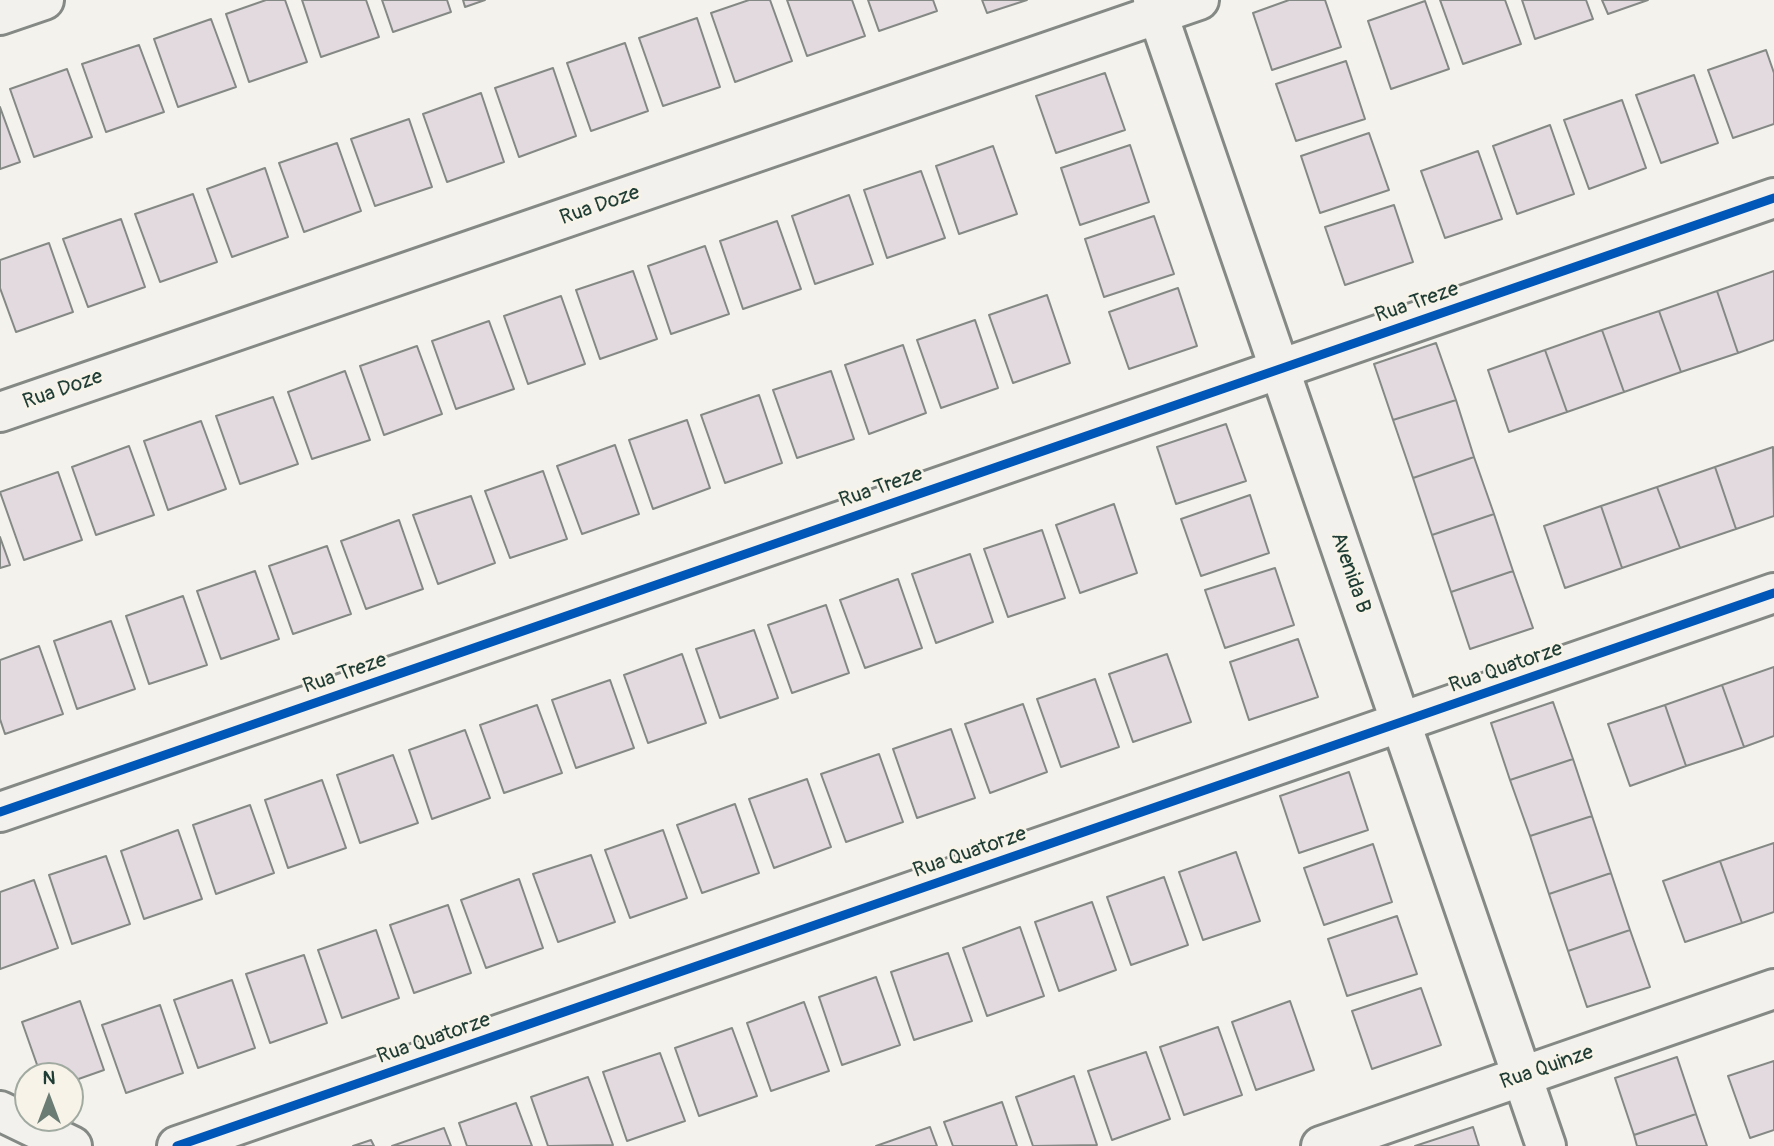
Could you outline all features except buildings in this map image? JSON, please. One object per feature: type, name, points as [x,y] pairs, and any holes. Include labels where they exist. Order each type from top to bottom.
[{"type":"street","points":[[0,15],[44,0]]},
{"type":"street","name":"Rua Doze","points":[[0,412],[1155,7],[1199,0]]},
{"type":"street","name":"Avenida B","points":[[1155,7],[1546,1146]]},
{"type":"street","name":"Rua Treze","points":[[0,812],[1774,198]]},
{"type":"street","name":"Rua Quatorze","points":[[177,1146],[1774,593]]},
{"type":"street","name":"Rua Quinze","points":[[1321,1146],[1774,989]]},
{"type":"street","points":[[0,1111],[72,1146]]},
{"type":"cycle path","points":[[0,812],[1774,198]]},
{"type":"cycle path","points":[[177,1146],[1774,593]]}]
